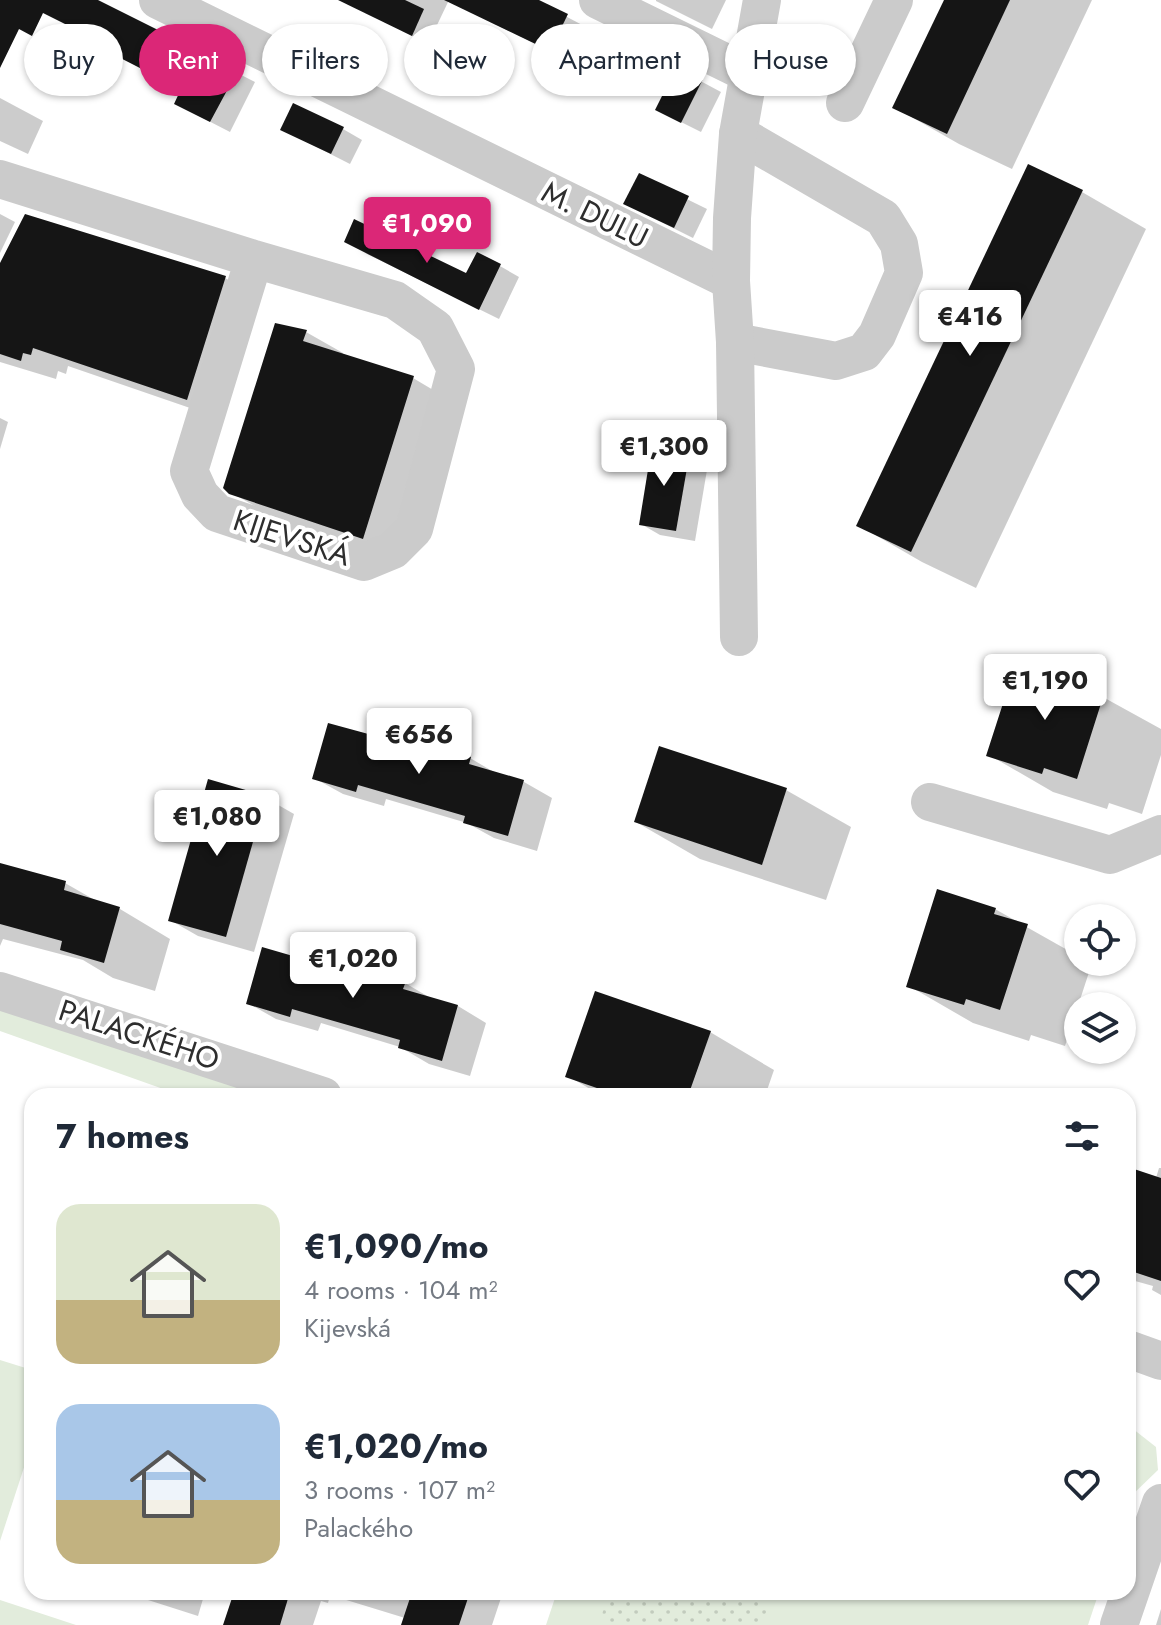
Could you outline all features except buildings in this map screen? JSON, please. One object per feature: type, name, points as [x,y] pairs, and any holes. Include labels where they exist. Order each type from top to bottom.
[{"type":"street","name":"M. DULU","points":[[158,0],[731,281]]},
{"type":"street","points":[[598,0],[725,62]]},
{"type":"street","points":[[758,24],[762,0]]},
{"type":"street","points":[[845,103],[894,0]]},
{"type":"street","points":[[739,637],[735,342],[731,281],[738,134],[745,96]]},
{"type":"street","points":[[735,342],[836,361],[864,352],[877,335],[904,273],[899,244],[883,218],[738,134]]},
{"type":"street","name":"KIJEVSKÁ","points":[[0,179],[395,300],[435,328],[456,369],[414,529],[393,550],[364,562],[217,513],[200,495],[189,471],[254,259]]},
{"type":"street","points":[[930,802],[1110,855],[1161,834]]},
{"type":"street","name":"PALACKÉHO","points":[[0,991],[298,1088]]},
{"type":"street","points":[[1136,1352],[1161,1361]]},
{"type":"street","points":[[1136,1576],[1161,1503]]},
{"type":"street","points":[[1119,1625],[1128,1600]]},
{"type":"green space","points":[[0,1010],[258,1088],[160,1088],[0,1031]]},
{"type":"green space","points":[[0,1360],[24,1368],[24,1468],[0,1541]]},
{"type":"green space","points":[[1136,1431],[1156,1447],[1158,1470],[1136,1491]]},
{"type":"green space","points":[[0,1600],[76,1625],[0,1625]]},
{"type":"green space","points":[[554,1600],[1096,1600],[1088,1625],[546,1625]]},
{"type":"green space","points":[[607,1600],[768,1600],[764,1625],[598,1625]]}]
